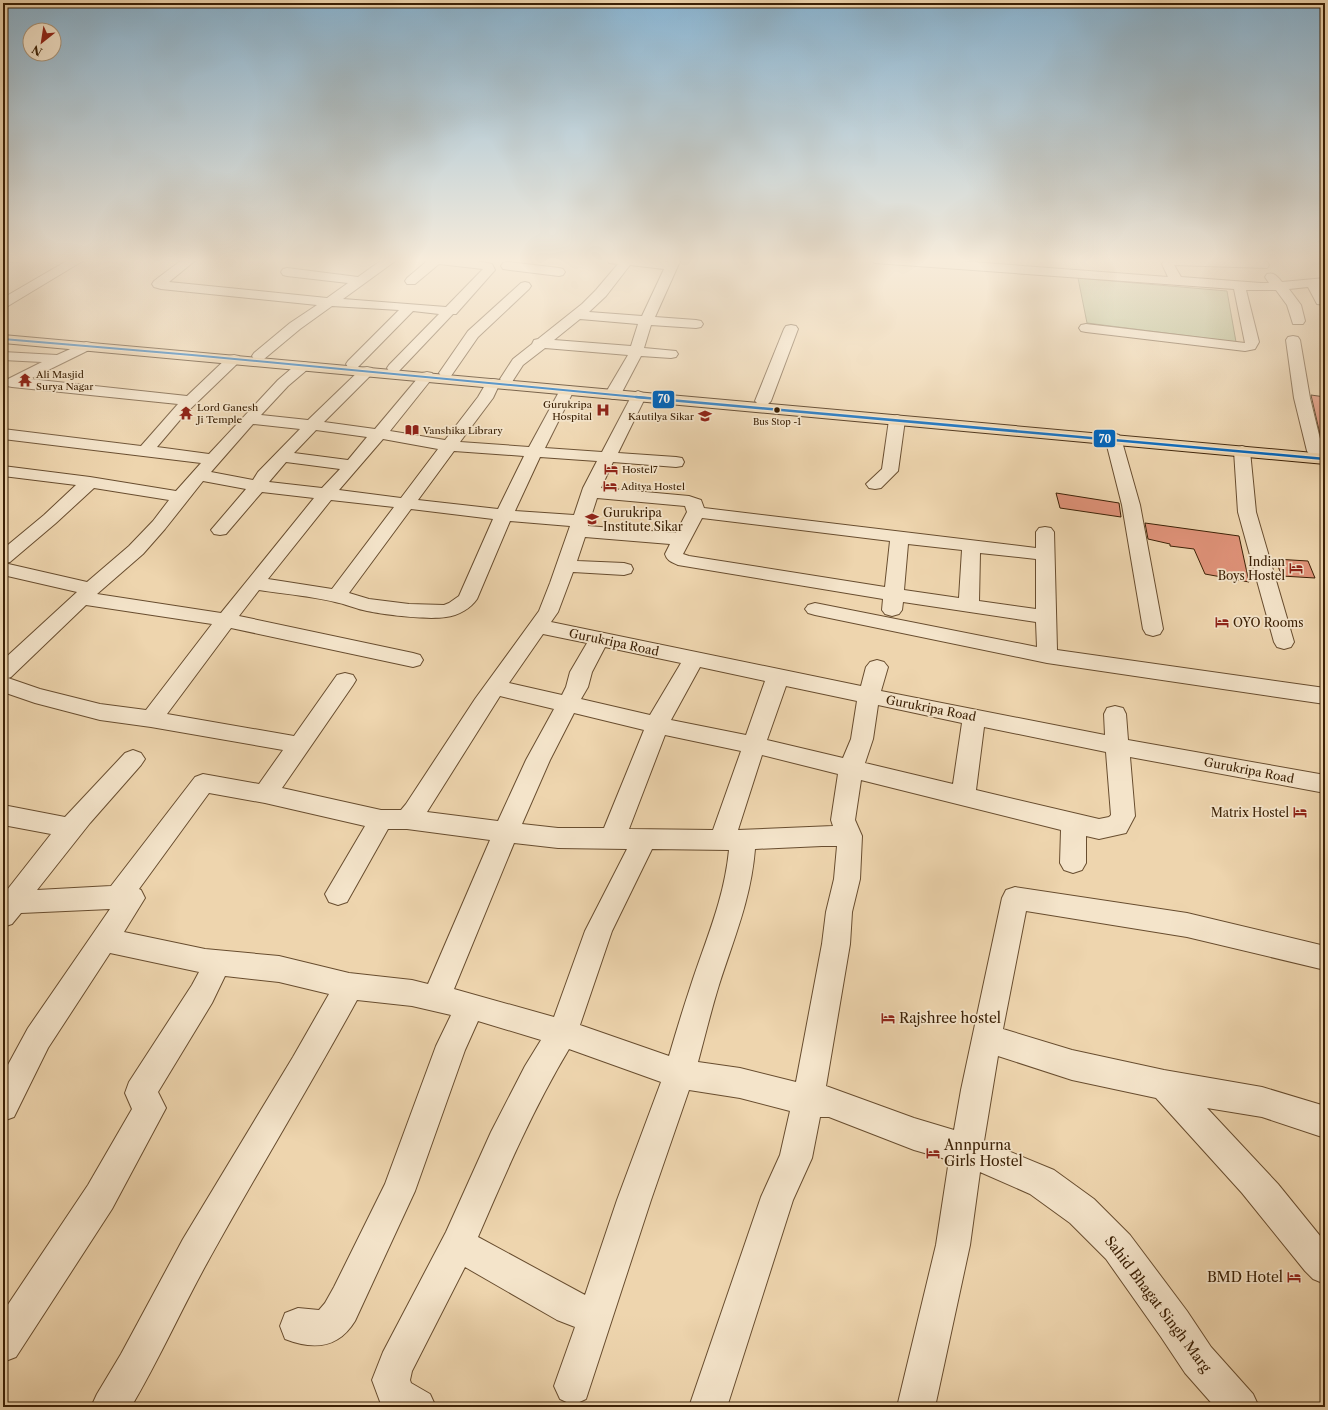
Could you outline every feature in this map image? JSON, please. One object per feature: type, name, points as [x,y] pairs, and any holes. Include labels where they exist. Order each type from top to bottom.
[{"type":"main road","points":[[3,334],[259,356],[427,376],[763,401],[1322,454]]},
{"type":"main road","points":[[3,339],[303,366],[394,368],[446,373],[567,390],[615,391],[638,396],[1113,438],[1242,451],[1322,454]]},
{"type":"street","points":[[259,356],[297,325]]},
{"type":"street","points":[[220,530],[258,486],[264,476],[312,425],[395,325]]},
{"type":"street","points":[[394,368],[437,325]]},
{"type":"street","points":[[446,373],[473,334],[483,325]]},
{"type":"street","points":[[337,596],[405,503],[485,398],[518,362],[539,343],[564,325]]},
{"type":"street","points":[[615,391],[636,352],[646,325]]},
{"type":"street","points":[[1086,328],[1246,347],[1250,346],[1252,342],[1248,325]]},
{"type":"street","points":[[763,401],[791,329]]},
{"type":"street","points":[[1293,340],[1302,398],[1322,454]]},
{"type":"street","points":[[539,343],[671,354]]},
{"type":"street","points":[[8,385],[86,346]]},
{"type":"street","points":[[3,356],[58,359]]},
{"type":"street","points":[[145,451],[190,400],[234,359]]},
{"type":"street","points":[[3,672],[86,594],[136,550],[159,525],[180,497],[249,419],[283,383],[303,366]]},
{"type":"street","points":[[151,718],[326,493],[379,434],[427,376]]},
{"type":"street","points":[[8,385],[190,400]]},
{"type":"street","points":[[255,583],[337,596],[368,605],[409,610],[446,611],[456,607],[467,599],[534,452],[567,390]]},
{"type":"street","points":[[407,819],[419,805],[495,687],[548,612],[566,566],[591,492],[606,457],[638,396]]},
{"type":"street","points":[[249,419],[312,425],[379,434],[448,446],[676,462]]},
{"type":"street","points":[[875,484],[890,471],[897,420]]},
{"type":"street","points":[[3,434],[213,459]]},
{"type":"street","points":[[1113,438],[1131,506],[1153,629]]},
{"type":"street","points":[[1242,451],[1247,512],[1284,642]]},
{"type":"street","points":[[282,457],[352,465]]},
{"type":"street","points":[[3,471],[90,482],[180,497]]},
{"type":"street","points":[[200,475],[258,486],[326,493],[681,539]]},
{"type":"street","points":[[3,558],[50,519],[90,482]]},
{"type":"street","points":[[591,492],[689,502],[695,504],[696,512],[674,554],[676,557],[685,561],[894,595],[1046,617]]},
{"type":"street","points":[[696,512],[1045,556]]},
{"type":"street","points":[[1045,532],[1047,656]]},
{"type":"street","points":[[3,536],[25,539]]},
{"type":"street","points":[[891,625],[900,537]]},
{"type":"street","points":[[969,606],[971,546]]},
{"type":"street","points":[[566,566],[624,569]]},
{"type":"street","points":[[3,569],[86,594],[226,620],[413,660]]},
{"type":"street","points":[[815,609],[1047,656],[1325,696]]},
{"type":"street","name":"Gurukripa Road","points":[[538,626],[869,696],[1117,746],[1325,784]]},
{"type":"street","points":[[436,999],[506,831],[538,760],[577,687],[581,672],[599,639]]},
{"type":"street","points":[[613,838],[656,725],[694,659]]},
{"type":"street","points":[[708,1407],[778,1197],[796,1158],[836,944],[839,912],[847,879],[850,836],[843,820],[851,768],[862,739],[869,696],[877,667]]},
{"type":"street","points":[[573,1386],[637,1193],[679,1074],[705,985],[725,930],[735,896],[741,861],[732,840],[754,745],[778,676]]},
{"type":"street","points":[[265,794],[345,680]]},
{"type":"street","points":[[3,684],[35,695],[100,712],[151,718],[300,745]]},
{"type":"street","points":[[495,687],[656,725],[754,745],[1099,829],[1109,829],[1118,826],[1123,816],[1115,714]]},
{"type":"street","points":[[963,796],[974,717]]},
{"type":"street","points":[[6,906],[30,879],[70,828],[109,783],[133,759]]},
{"type":"street","points":[[118,897],[203,783],[265,794],[381,820],[407,819],[451,826],[558,838],[732,840],[850,836]]},
{"type":"street","points":[[3,815],[70,828]]},
{"type":"street","points":[[338,894],[381,820]]},
{"type":"street","points":[[1073,862],[1074,823]]},
{"type":"street","points":[[416,1407],[396,1396],[391,1380],[399,1358],[458,1244],[502,1143],[536,1076],[562,1033],[584,978],[599,931],[645,838]]},
{"type":"street","points":[[3,1106],[38,1038],[132,898],[118,897],[6,906]]},
{"type":"street","points":[[916,1407],[953,1245],[976,1090],[1016,898],[1187,926],[1325,958]]},
{"type":"street","name":"Sahid Bhagat Singh Marg","points":[[103,940],[218,962],[280,969],[349,986],[412,993],[471,1006],[562,1033],[679,1074],[740,1083],[808,1100],[829,1102],[914,1134],[968,1150],[1042,1182],[1082,1211],[1118,1247],[1174,1324],[1198,1360],[1240,1407]]},
{"type":"street","points":[[3,1344],[100,1197],[150,1108],[140,1093],[202,994],[218,962]]},
{"type":"street","points":[[110,1407],[137,1360],[195,1251],[304,1068],[349,986]]},
{"type":"street","points":[[298,1326],[315,1330],[326,1328],[340,1314],[348,1300],[399,1191],[451,1046],[471,1006]]},
{"type":"street","points":[[987,1038],[1072,1065],[1164,1085],[1262,1102],[1325,1122]]},
{"type":"street","points":[[1164,1085],[1225,1149],[1267,1198],[1310,1252],[1325,1267]]},
{"type":"street","points":[[458,1244],[570,1307],[595,1317]]},
{"type":"green space","points":[[1101,325],[1233,325],[1236,342]]},
{"type":"building","points":[[1311,395],[1325,397],[1325,452],[1324,452]]},
{"type":"building","points":[[1056,493],[1119,503],[1121,517],[1060,508]]},
{"type":"building","points":[[1145,523],[1239,536],[1249,582],[1205,574],[1194,549],[1170,546],[1170,544],[1148,539]]},
{"type":"building","name":"Indian Boys Hostel","points":[[1275,559],[1308,561],[1315,578],[1282,576]]},
{"type":"transit line","name":"70","points":[[3,339],[1325,459]]},
{"type":"place","name":"Ali Masjid Surya Nagar","points":[[25,380]]},
{"type":"place","name":"Gurukripa Hospital","points":[[603,410]]},
{"type":"place","name":"Bus Stop -1","points":[[777,410]]},
{"type":"place","name":"Lord Ganesh Ji Temple","points":[[186,413]]},
{"type":"place","name":"Kautilya Sikar","points":[[705,416]]},
{"type":"place","name":"Vanshika Library","points":[[412,430]]},
{"type":"place","name":"Hostel7","points":[[611,469]]},
{"type":"place","name":"Aditya Hostel","points":[[610,486]]},
{"type":"place","name":"Gurukripa Institute Sikar","points":[[592,519]]},
{"type":"place","name":"Indian Boys Hostel","points":[[1296,568]]},
{"type":"place","name":"OYO Rooms","points":[[1222,622]]},
{"type":"place","name":"Matrix Hostel","points":[[1300,812]]},
{"type":"place","name":"Rajshree hostel","points":[[888,1018]]},
{"type":"place","name":"Annpurna Girls Hostel","points":[[933,1153]]},
{"type":"place","name":"BMD Hotel","points":[[1294,1277]]}]
